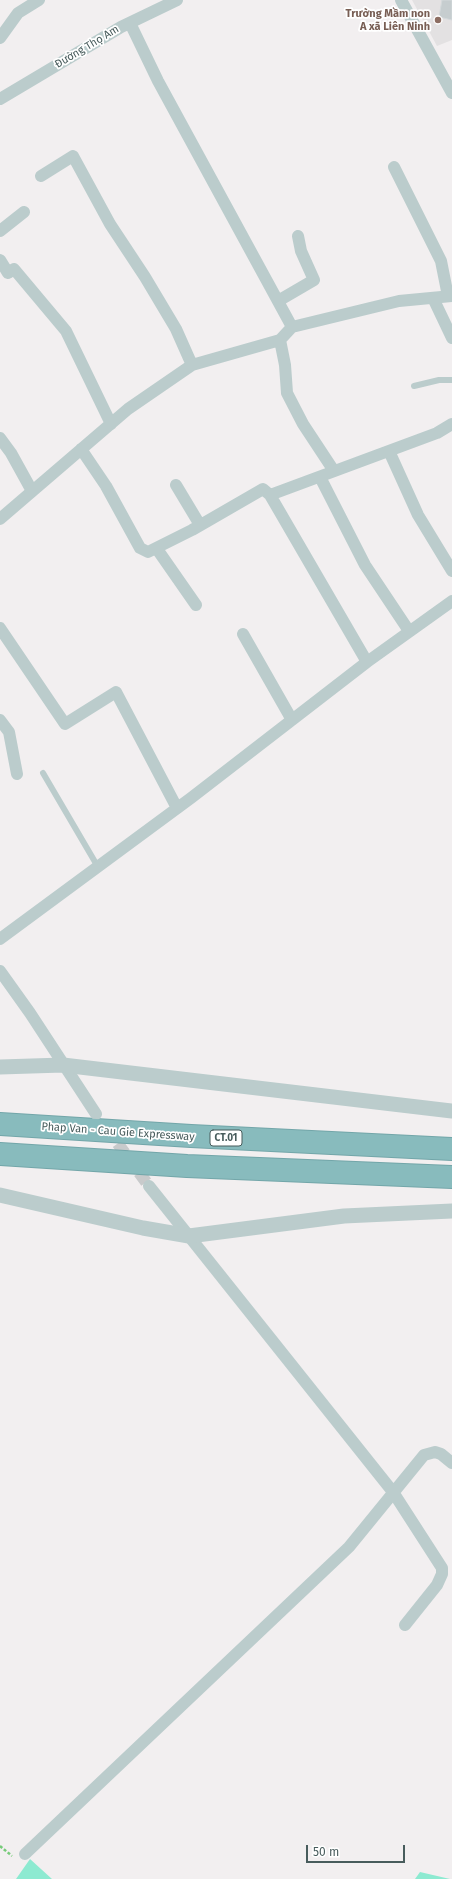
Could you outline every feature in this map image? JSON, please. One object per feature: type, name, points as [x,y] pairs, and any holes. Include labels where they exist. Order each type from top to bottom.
[{"type":"highway","name":"Phap Van - Cau Gie Expressway","points":[[0,1124],[191,1136],[452,1149]]},
{"type":"highway","points":[[0,1154],[187,1166],[452,1177]]},
{"type":"street","points":[[0,38],[18,13],[39,0]]},
{"type":"street","name":"Đường Thọ Am","points":[[0,99],[130,23],[177,0]]},
{"type":"street","points":[[401,0],[452,93]]},
{"type":"street","points":[[130,23],[158,81],[292,327]]},
{"type":"street","points":[[40,176],[73,156],[110,224],[145,277],[176,329],[192,365]]},
{"type":"street","points":[[0,519],[128,409],[192,365],[280,340],[292,327],[399,301],[450,296],[442,261],[394,167]]},
{"type":"street","points":[[0,231],[24,212]]},
{"type":"street","points":[[278,302],[314,280],[301,252],[298,236]]},
{"type":"street","points":[[0,260],[8,273],[14,269],[66,331],[111,424]]},
{"type":"street","points":[[433,298],[452,338]]},
{"type":"street","points":[[280,340],[285,365],[287,393],[303,424],[334,471]]},
{"type":"street","points":[[270,495],[437,433],[452,424]]},
{"type":"street","points":[[0,438],[11,453],[32,491]]},
{"type":"street","points":[[81,449],[106,486],[140,548],[148,552],[200,525],[263,489],[270,495],[367,662]]},
{"type":"street","points":[[389,451],[418,515],[452,571]]},
{"type":"street","points":[[320,476],[365,565],[410,631]]},
{"type":"street","points":[[176,485],[200,525]]},
{"type":"street","points":[[156,549],[196,605]]},
{"type":"street","points":[[0,939],[177,808],[367,662],[452,601]]},
{"type":"street","points":[[0,628],[65,724],[116,692],[177,808]]},
{"type":"street","points":[[243,634],[292,720]]},
{"type":"street","points":[[0,720],[9,732],[17,774]]},
{"type":"street","points":[[0,971],[30,1013],[96,1114]]},
{"type":"street","points":[[0,1066],[63,1065],[452,1111]]},
{"type":"street","points":[[149,1186],[394,1492],[442,1568],[442,1574],[437,1585],[405,1626]]},
{"type":"street","points":[[0,1195],[143,1228],[190,1236],[344,1216],[452,1211]]},
{"type":"street","points":[[24,1854],[349,1547],[424,1455],[435,1452],[441,1454],[452,1463]]},
{"type":"lane","points":[[414,386],[439,380],[452,380]]},
{"type":"lane","points":[[43,773],[98,866]]},
{"type":"path","points":[[0,1846],[12,1856]]},
{"type":"shaded area","name":"Trường Mầm non A xã Liên Ninh","points":[[412,0],[452,0],[452,40],[437,46]]},
{"type":"shaded area","points":[[30,1859],[52,1879],[16,1879]]},
{"type":"shaded area","points":[[420,1872],[450,1879],[415,1879]]},
{"type":"building","points":[[442,0],[452,0],[452,20],[439,17]]},
{"type":"tunnel","points":[[107,1129],[149,1186]]},
{"type":"place","name":"Trường Mầm non A xã Liên Ninh","points":[[438,20]]}]
